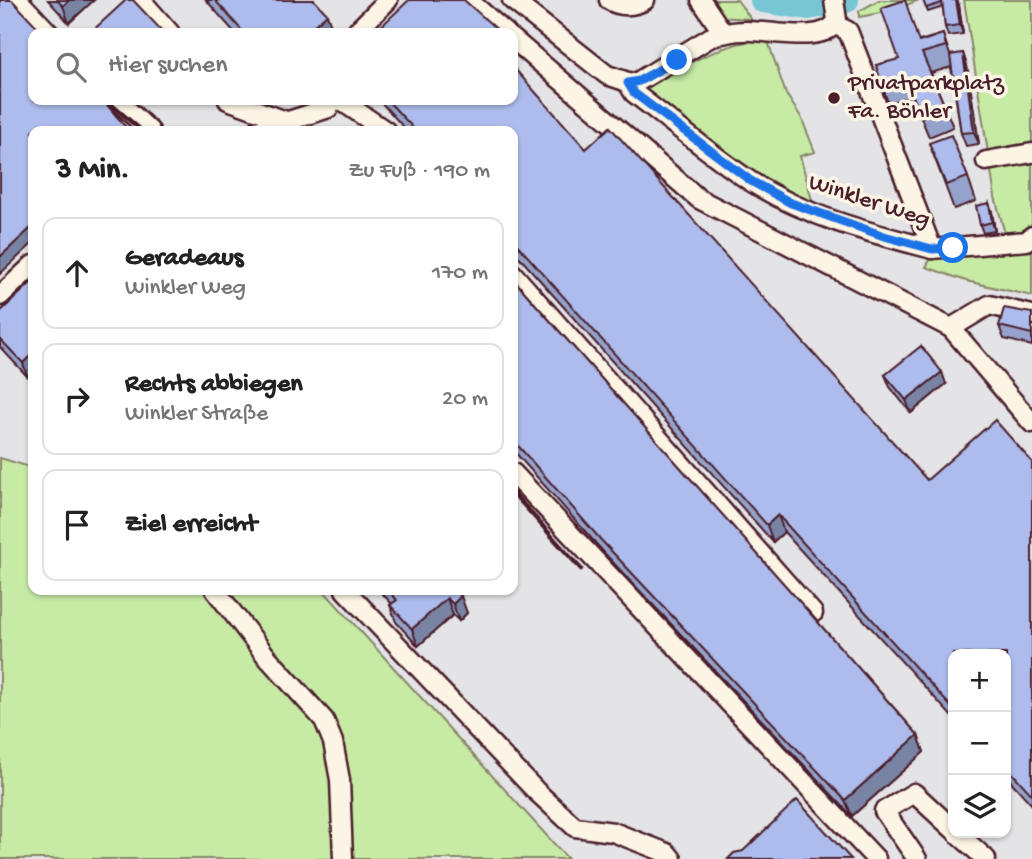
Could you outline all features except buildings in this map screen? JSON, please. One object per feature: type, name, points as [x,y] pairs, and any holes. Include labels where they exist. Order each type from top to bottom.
[{"type":"street","points":[[18,0],[44,28]]},
{"type":"street","points":[[141,0],[166,28]]},
{"type":"street","points":[[360,28],[388,0]]},
{"type":"street","points":[[468,0],[500,28]]},
{"type":"street","name":"Winkler Weg","points":[[512,0],[607,75],[628,83],[634,93],[751,181],[791,203],[884,236],[932,249]]},
{"type":"street","points":[[609,0],[616,5],[638,4],[645,0]]},
{"type":"street","points":[[701,0],[723,33]]},
{"type":"street","points":[[628,83],[639,81],[711,37],[723,33],[745,30],[809,35],[825,33],[836,14]]},
{"type":"street","name":"Winkler Weg","points":[[836,14],[849,31],[932,249]]},
{"type":"street","points":[[518,43],[699,199],[951,328],[1032,423]]},
{"type":"street","points":[[122,105],[145,126]]},
{"type":"street","points":[[242,105],[286,121]]},
{"type":"street","points":[[272,126],[329,108],[330,105]]},
{"type":"street","points":[[347,105],[379,126]]},
{"type":"street","points":[[986,161],[1032,153]]},
{"type":"street","points":[[932,249],[1027,241],[1032,236]]},
{"type":"street","points":[[0,296],[28,270]]},
{"type":"street","points":[[518,280],[813,613]]},
{"type":"street","points":[[951,328],[989,305],[1032,315]]},
{"type":"street","points":[[518,478],[808,796],[876,859]]},
{"type":"street","points":[[219,595],[267,657],[324,720],[333,742],[340,780],[343,859]]},
{"type":"street","points":[[350,595],[537,792],[575,827],[613,832],[667,853],[672,859]]},
{"type":"street","points":[[917,859],[884,811],[914,793],[948,825]]},
{"type":"street","points":[[963,838],[986,859]]},
{"type":"green space","points":[[710,0],[737,0],[751,19],[719,17]]},
{"type":"green space","points":[[879,0],[919,0],[891,11],[859,17],[859,11]]},
{"type":"green space","points":[[964,0],[1032,0],[1032,296],[966,281],[926,267],[932,256],[1007,241],[995,197]]},
{"type":"green space","points":[[767,39],[786,94],[801,117],[815,152],[800,156],[813,204],[725,155],[643,91],[717,50]]},
{"type":"green space","points":[[0,458],[28,466],[28,595],[328,595],[568,859],[0,859]]},
{"type":"waterway","points":[[763,0],[808,7],[846,0]]},
{"type":"railway","points":[[112,105],[136,126]]},
{"type":"railway","points":[[518,499],[581,569]]},
{"type":"place","name":"Privatparkplatz Fa. Böhler","points":[[834,98]]},
{"type":"route","points":[[677,60],[639,81],[628,83],[634,93],[751,181],[791,203],[884,236],[932,249],[953,248]]}]
